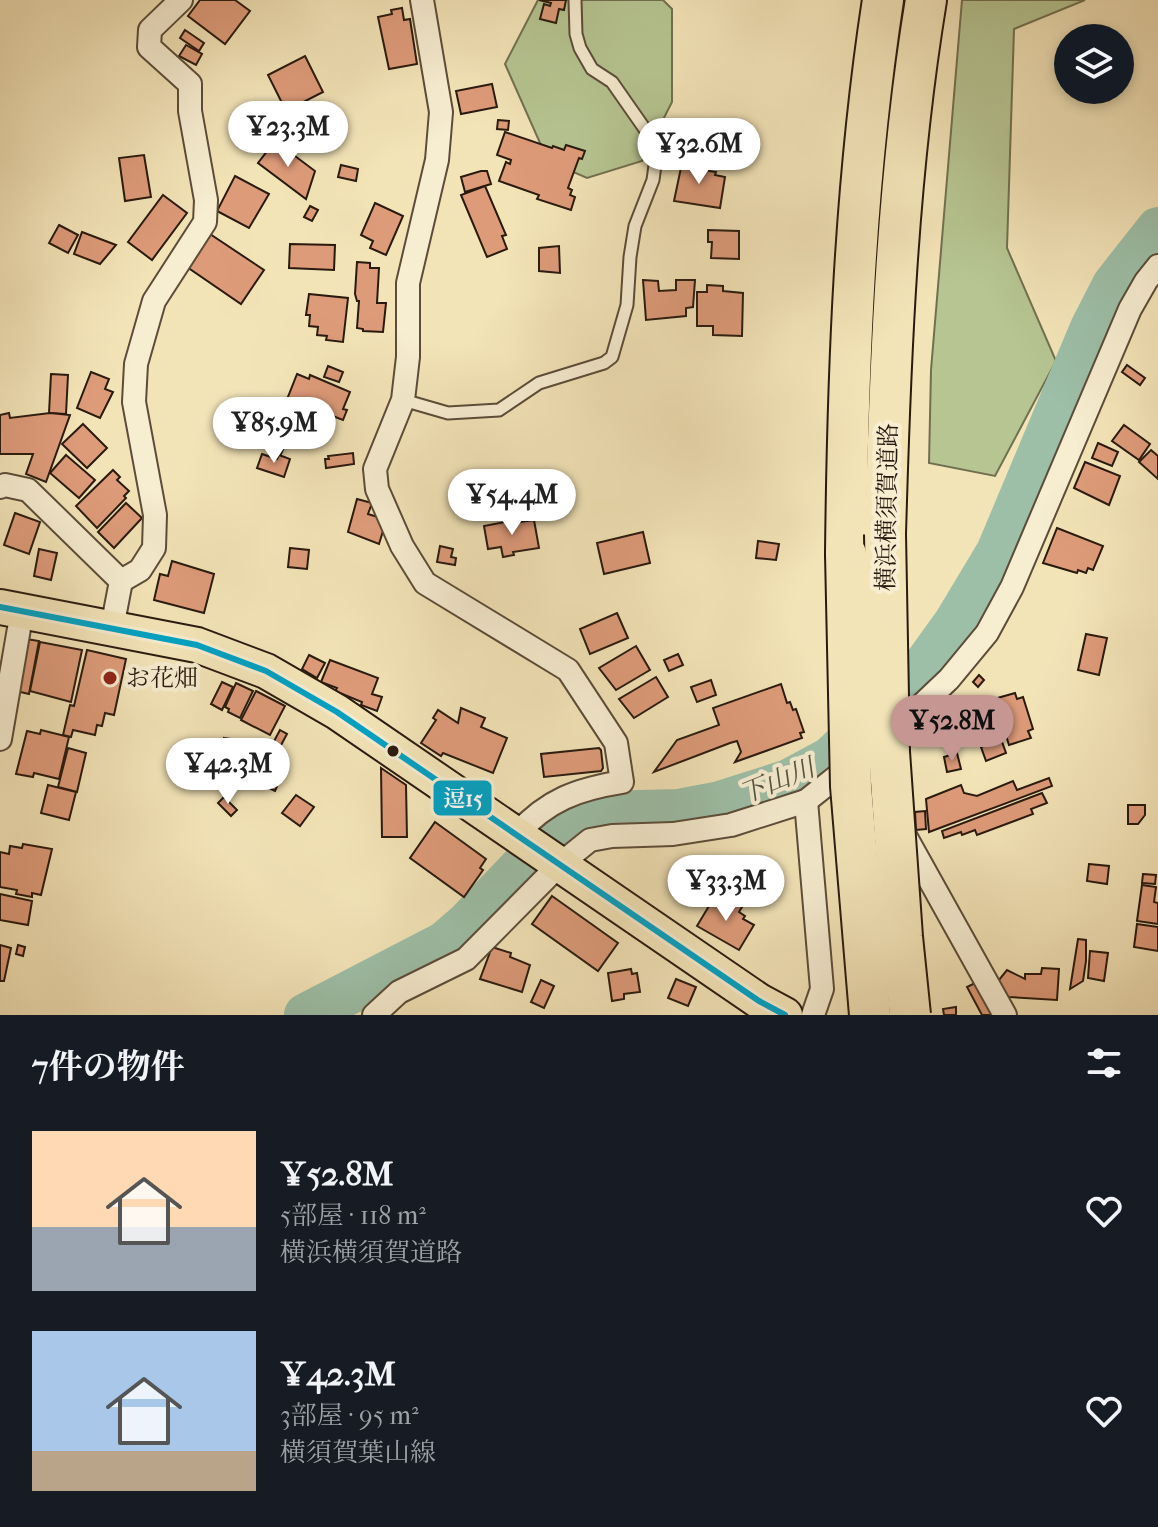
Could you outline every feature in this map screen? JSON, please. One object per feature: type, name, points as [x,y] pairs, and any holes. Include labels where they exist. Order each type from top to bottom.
[{"type":"highway","name":"横浜横須賀道路","points":[[870,1015],[851,786],[846,554],[847,398],[860,192],[883,0]]},
{"type":"highway","name":"横浜横須賀道路","points":[[910,1015],[889,752],[885,534],[889,390],[899,227],[926,0]]},
{"type":"main road","points":[[11,609],[197,645],[266,671],[337,712],[759,1001],[785,1015]]},
{"type":"street","points":[[112,628],[121,581],[140,570],[154,548],[155,515],[134,402],[136,364],[154,301],[205,222],[206,200],[190,111],[190,84],[149,47],[150,30],[181,0]]},
{"type":"street","points":[[374,1015],[399,992],[466,959],[537,849],[543,808],[590,787],[622,782],[616,743],[568,670],[425,583],[402,546],[377,489],[375,469],[403,400],[408,357],[408,283],[437,160],[441,112],[422,0]]},
{"type":"street","points":[[537,849],[612,836],[673,834],[731,825],[806,801],[901,727],[949,679],[987,633],[1012,587],[1130,309],[1154,279]]},
{"type":"street","points":[[0,487],[5,485],[28,490],[121,581]]},
{"type":"street","points":[[0,739],[11,609]]},
{"type":"street","points":[[862,757],[1005,1015]]},
{"type":"street","points":[[806,801],[822,989],[813,1015]]},
{"type":"lane","points":[[403,400],[448,413],[499,410],[539,383],[604,363],[612,357],[627,305],[635,226],[653,180],[656,158],[649,135],[612,82],[592,69],[580,48],[576,34],[575,0]]},
{"type":"green space","points":[[538,0],[663,0],[672,9],[672,102],[642,161],[587,178],[548,161],[505,64]]},
{"type":"green space","points":[[962,0],[1085,0],[1014,29],[1007,248],[1056,361],[995,476],[929,463],[931,370]]},
{"type":"building","points":[[200,0],[235,0],[250,11],[225,44],[188,16]]},
{"type":"building","points":[[539,0],[566,0],[564,10],[559,9],[556,23],[540,19],[544,4],[550,6],[551,3]]},
{"type":"building","points":[[402,8],[404,20],[410,19],[417,64],[389,69],[378,17]]},
{"type":"building","points":[[185,30],[204,43],[199,51],[180,38]]},
{"type":"building","points":[[186,45],[202,54],[196,65],[179,56]]},
{"type":"building","points":[[305,56],[323,92],[286,111],[268,75]]},
{"type":"building","points":[[492,84],[497,107],[461,114],[456,91]]},
{"type":"building","points":[[498,120],[509,121],[508,130],[497,129]]},
{"type":"building","points":[[505,132],[552,148],[564,150],[566,145],[585,151],[582,159],[579,158],[568,188],[572,190],[570,195],[575,197],[571,210],[537,199],[539,195],[499,181],[506,162],[510,164],[511,160],[497,155]]},
{"type":"building","points":[[275,141],[315,171],[306,199],[258,163]]},
{"type":"building","points":[[144,155],[151,197],[125,201],[119,158]]},
{"type":"building","points":[[682,163],[710,168],[709,171],[716,172],[715,175],[725,177],[720,208],[674,201]]},
{"type":"building","points":[[341,165],[358,169],[356,181],[338,177]]},
{"type":"building","points":[[487,171],[491,184],[465,192],[461,177]]},
{"type":"building","points":[[235,176],[269,194],[249,228],[217,211]]},
{"type":"building","points":[[485,186],[506,235],[502,236],[507,249],[487,257],[461,195]]},
{"type":"building","points":[[163,195],[187,213],[152,260],[128,242]]},
{"type":"building","points":[[375,203],[403,216],[386,255],[370,248],[373,241],[361,235]]},
{"type":"building","points":[[310,206],[318,210],[312,221],[304,217]]},
{"type":"building","points":[[59,225],[78,235],[68,253],[49,243]]},
{"type":"building","points":[[708,230],[739,231],[739,259],[711,258],[712,242],[708,242]]},
{"type":"building","points":[[82,232],[116,245],[100,264],[74,254]]},
{"type":"building","points":[[210,234],[264,270],[241,304],[187,267]]},
{"type":"building","points":[[290,244],[335,245],[334,270],[289,268]]},
{"type":"building","points":[[559,246],[560,273],[539,271],[539,248]]},
{"type":"building","points":[[357,262],[370,263],[370,268],[379,268],[377,303],[386,303],[383,332],[357,328]]},
{"type":"building","points":[[643,280],[658,281],[659,291],[676,290],[676,280],[695,280],[693,307],[686,308],[686,316],[646,320]]},
{"type":"building","points":[[707,285],[723,286],[723,291],[743,293],[742,336],[713,335],[713,326],[697,326],[697,292],[707,292]]},
{"type":"building","points":[[309,294],[348,298],[343,342],[326,340],[327,336],[317,335],[318,327],[309,326],[310,315],[306,315]]},
{"type":"building","points":[[1127,365],[1145,378],[1140,385],[1122,372]]},
{"type":"building","points":[[328,366],[343,372],[339,382],[324,377]]},
{"type":"building","points":[[91,372],[109,379],[105,389],[113,392],[100,418],[77,408]]},
{"type":"building","points":[[51,374],[68,375],[66,414],[49,413]]},
{"type":"building","points":[[297,374],[309,379],[310,375],[350,392],[343,409],[347,410],[343,420],[325,413],[323,417],[286,402]]},
{"type":"building","points":[[281,411],[297,420],[281,454],[263,446]]},
{"type":"building","points":[[9,413],[10,418],[50,413],[70,415],[46,482],[26,474],[33,454],[0,454],[0,415]]},
{"type":"building","points":[[83,424],[107,448],[87,468],[62,444]]},
{"type":"building","points":[[1124,425],[1150,444],[1139,460],[1112,441]]},
{"type":"building","points":[[1098,443],[1118,452],[1112,466],[1092,458]]},
{"type":"building","points":[[1151,450],[1158,456],[1158,479],[1139,462]]},
{"type":"building","points":[[353,453],[354,464],[326,468],[325,459],[329,459],[328,456]]},
{"type":"building","points":[[262,454],[290,459],[284,477],[257,468]]},
{"type":"building","points":[[66,455],[95,480],[79,498],[50,473]]},
{"type":"building","points":[[1085,462],[1120,476],[1109,505],[1074,488]]},
{"type":"building","points":[[113,470],[120,477],[117,480],[129,491],[97,528],[76,506]]},
{"type":"building","points":[[357,499],[372,503],[368,514],[378,517],[383,531],[379,544],[348,532]]},
{"type":"building","points":[[126,503],[142,518],[114,548],[98,532]]},
{"type":"building","points":[[15,513],[40,522],[29,554],[4,545]]},
{"type":"building","points":[[520,519],[521,522],[534,520],[539,548],[513,552],[514,555],[503,557],[501,547],[488,549],[484,526]]},
{"type":"building","points":[[1057,528],[1103,546],[1093,570],[1088,568],[1086,573],[1078,570],[1077,573],[1043,563]]},
{"type":"building","points":[[643,532],[650,563],[604,574],[597,543]]},
{"type":"building","points":[[758,541],[779,544],[776,560],[756,558]]},
{"type":"building","points":[[440,546],[453,549],[451,557],[456,558],[455,565],[437,562]]},
{"type":"building","points":[[290,548],[309,550],[307,569],[288,567]]},
{"type":"building","points":[[39,549],[57,553],[51,580],[34,576]]},
{"type":"building","points":[[172,561],[214,574],[204,613],[154,600],[160,574],[168,576]]},
{"type":"building","points":[[617,613],[628,638],[590,654],[580,629]]},
{"type":"building","points":[[1086,634],[1107,638],[1099,675],[1078,670]]},
{"type":"building","points":[[26,639],[39,641],[29,694],[16,691]]},
{"type":"building","points":[[40,642],[82,650],[71,702],[30,691]]},
{"type":"building","points":[[636,646],[650,670],[616,690],[599,668]]},
{"type":"building","points":[[87,650],[126,659],[114,715],[105,713],[102,726],[97,725],[95,735],[73,730],[71,737],[63,735],[70,705],[74,706]]},
{"type":"building","points":[[678,654],[683,665],[669,671],[664,660]]},
{"type":"building","points":[[309,655],[325,663],[317,678],[302,669]]},
{"type":"building","points":[[330,660],[378,678],[372,694],[382,697],[377,711],[321,682]]},
{"type":"building","points":[[979,675],[984,680],[978,687],[973,682]]},
{"type":"building","points":[[656,677],[668,697],[634,718],[619,699]]},
{"type":"building","points":[[711,680],[716,695],[697,702],[691,687]]},
{"type":"building","points":[[222,682],[233,687],[222,710],[211,704]]},
{"type":"building","points":[[236,683],[253,691],[240,718],[225,707]]},
{"type":"building","points":[[781,684],[787,703],[790,702],[793,710],[796,709],[804,732],[800,733],[802,738],[735,762],[741,752],[737,741],[654,772],[677,740],[719,725],[713,708]]},
{"type":"building","points":[[256,691],[285,706],[270,735],[241,720]]},
{"type":"building","points":[[1015,693],[1017,699],[1023,697],[1033,729],[1028,731],[1031,738],[1009,745],[994,699]]},
{"type":"building","points":[[461,708],[485,718],[481,727],[507,738],[493,773],[443,753],[441,756],[421,743],[436,720],[433,718],[438,710],[458,723]]},
{"type":"building","points":[[41,730],[69,737],[59,779],[34,773],[33,777],[16,774],[27,731],[40,734]]},
{"type":"building","points":[[280,730],[287,734],[280,747],[273,743]]},
{"type":"building","points":[[224,738],[258,743],[254,765],[221,761]]},
{"type":"building","points":[[1001,739],[1006,753],[986,761],[981,747]]},
{"type":"building","points":[[262,745],[278,752],[273,762],[260,757]]},
{"type":"building","points":[[68,748],[86,753],[77,792],[58,787]]},
{"type":"building","points":[[599,748],[601,771],[544,777],[541,754]]},
{"type":"building","points":[[957,753],[961,769],[947,772],[944,757]]},
{"type":"building","points":[[265,762],[284,771],[275,791],[256,782]]},
{"type":"building","points":[[381,768],[406,785],[407,837],[382,837]]},
{"type":"building","points":[[1049,778],[1052,786],[929,832],[926,799],[961,785],[964,793],[977,796],[1013,781],[1017,790]]},
{"type":"building","points":[[48,785],[76,792],[69,820],[41,813]]},
{"type":"building","points":[[1042,793],[1047,803],[1031,809],[1033,814],[977,835],[975,830],[944,838],[942,831]]},
{"type":"building","points":[[296,795],[314,807],[300,826],[282,813]]},
{"type":"building","points":[[224,797],[237,810],[231,816],[218,803]]},
{"type":"building","points":[[1128,805],[1145,805],[1145,815],[1138,824],[1128,824]]},
{"type":"building","points":[[925,811],[926,829],[916,830],[915,812]]},
{"type":"building","points":[[435,822],[486,859],[480,868],[483,870],[464,897],[410,858]]},
{"type":"building","points":[[23,844],[52,849],[41,895],[16,894],[17,890],[0,887],[0,852],[9,854],[10,846],[22,848]]},
{"type":"building","points":[[1089,864],[1109,866],[1107,884],[1087,881]]},
{"type":"building","points":[[1143,874],[1156,875],[1155,884],[1142,883]]},
{"type":"building","points":[[1142,885],[1156,887],[1154,902],[1158,903],[1158,924],[1137,921]]},
{"type":"building","points":[[0,894],[32,901],[28,925],[0,920]]},
{"type":"building","points":[[552,896],[618,943],[598,971],[532,924]]},
{"type":"building","points":[[726,898],[742,907],[739,912],[745,916],[743,919],[754,925],[739,950],[697,926],[712,901],[723,903]]},
{"type":"building","points":[[1137,924],[1158,927],[1158,951],[1134,947]]},
{"type":"building","points":[[1078,939],[1086,940],[1083,981],[1070,989]]},
{"type":"building","points":[[0,945],[11,948],[4,981],[0,981]]},
{"type":"building","points":[[18,945],[25,947],[23,956],[16,954]]},
{"type":"building","points":[[492,947],[511,953],[510,957],[530,965],[522,992],[480,979]]},
{"type":"building","points":[[1090,951],[1108,953],[1104,981],[1088,978]]},
{"type":"building","points":[[1042,968],[1059,969],[1057,1000],[1009,997],[994,986],[1007,970],[1025,979],[1025,974],[1041,974]]},
{"type":"building","points":[[631,969],[632,974],[637,973],[640,992],[624,994],[624,999],[612,1001],[608,973]]},
{"type":"building","points":[[676,979],[696,987],[688,1006],[668,998]]},
{"type":"building","points":[[541,980],[554,986],[544,1008],[531,1002]]},
{"type":"building","points":[[975,983],[993,1015],[982,1015],[967,987]]},
{"type":"building","points":[[956,1007],[956,1015],[944,1015],[943,1009]]},
{"type":"waterway","name":"下山川","points":[[306,1015],[445,943],[560,827],[577,818],[603,813],[678,811],[720,803],[789,781],[830,759],[915,679],[956,622],[998,552],[1092,328],[1114,285],[1158,229]]},
{"type":"transit line","name":"逗15","points":[[0,607],[197,645],[266,671],[337,712],[759,1001],[785,1015]]},
{"type":"place","name":"お花畑","points":[[110,678]]}]
